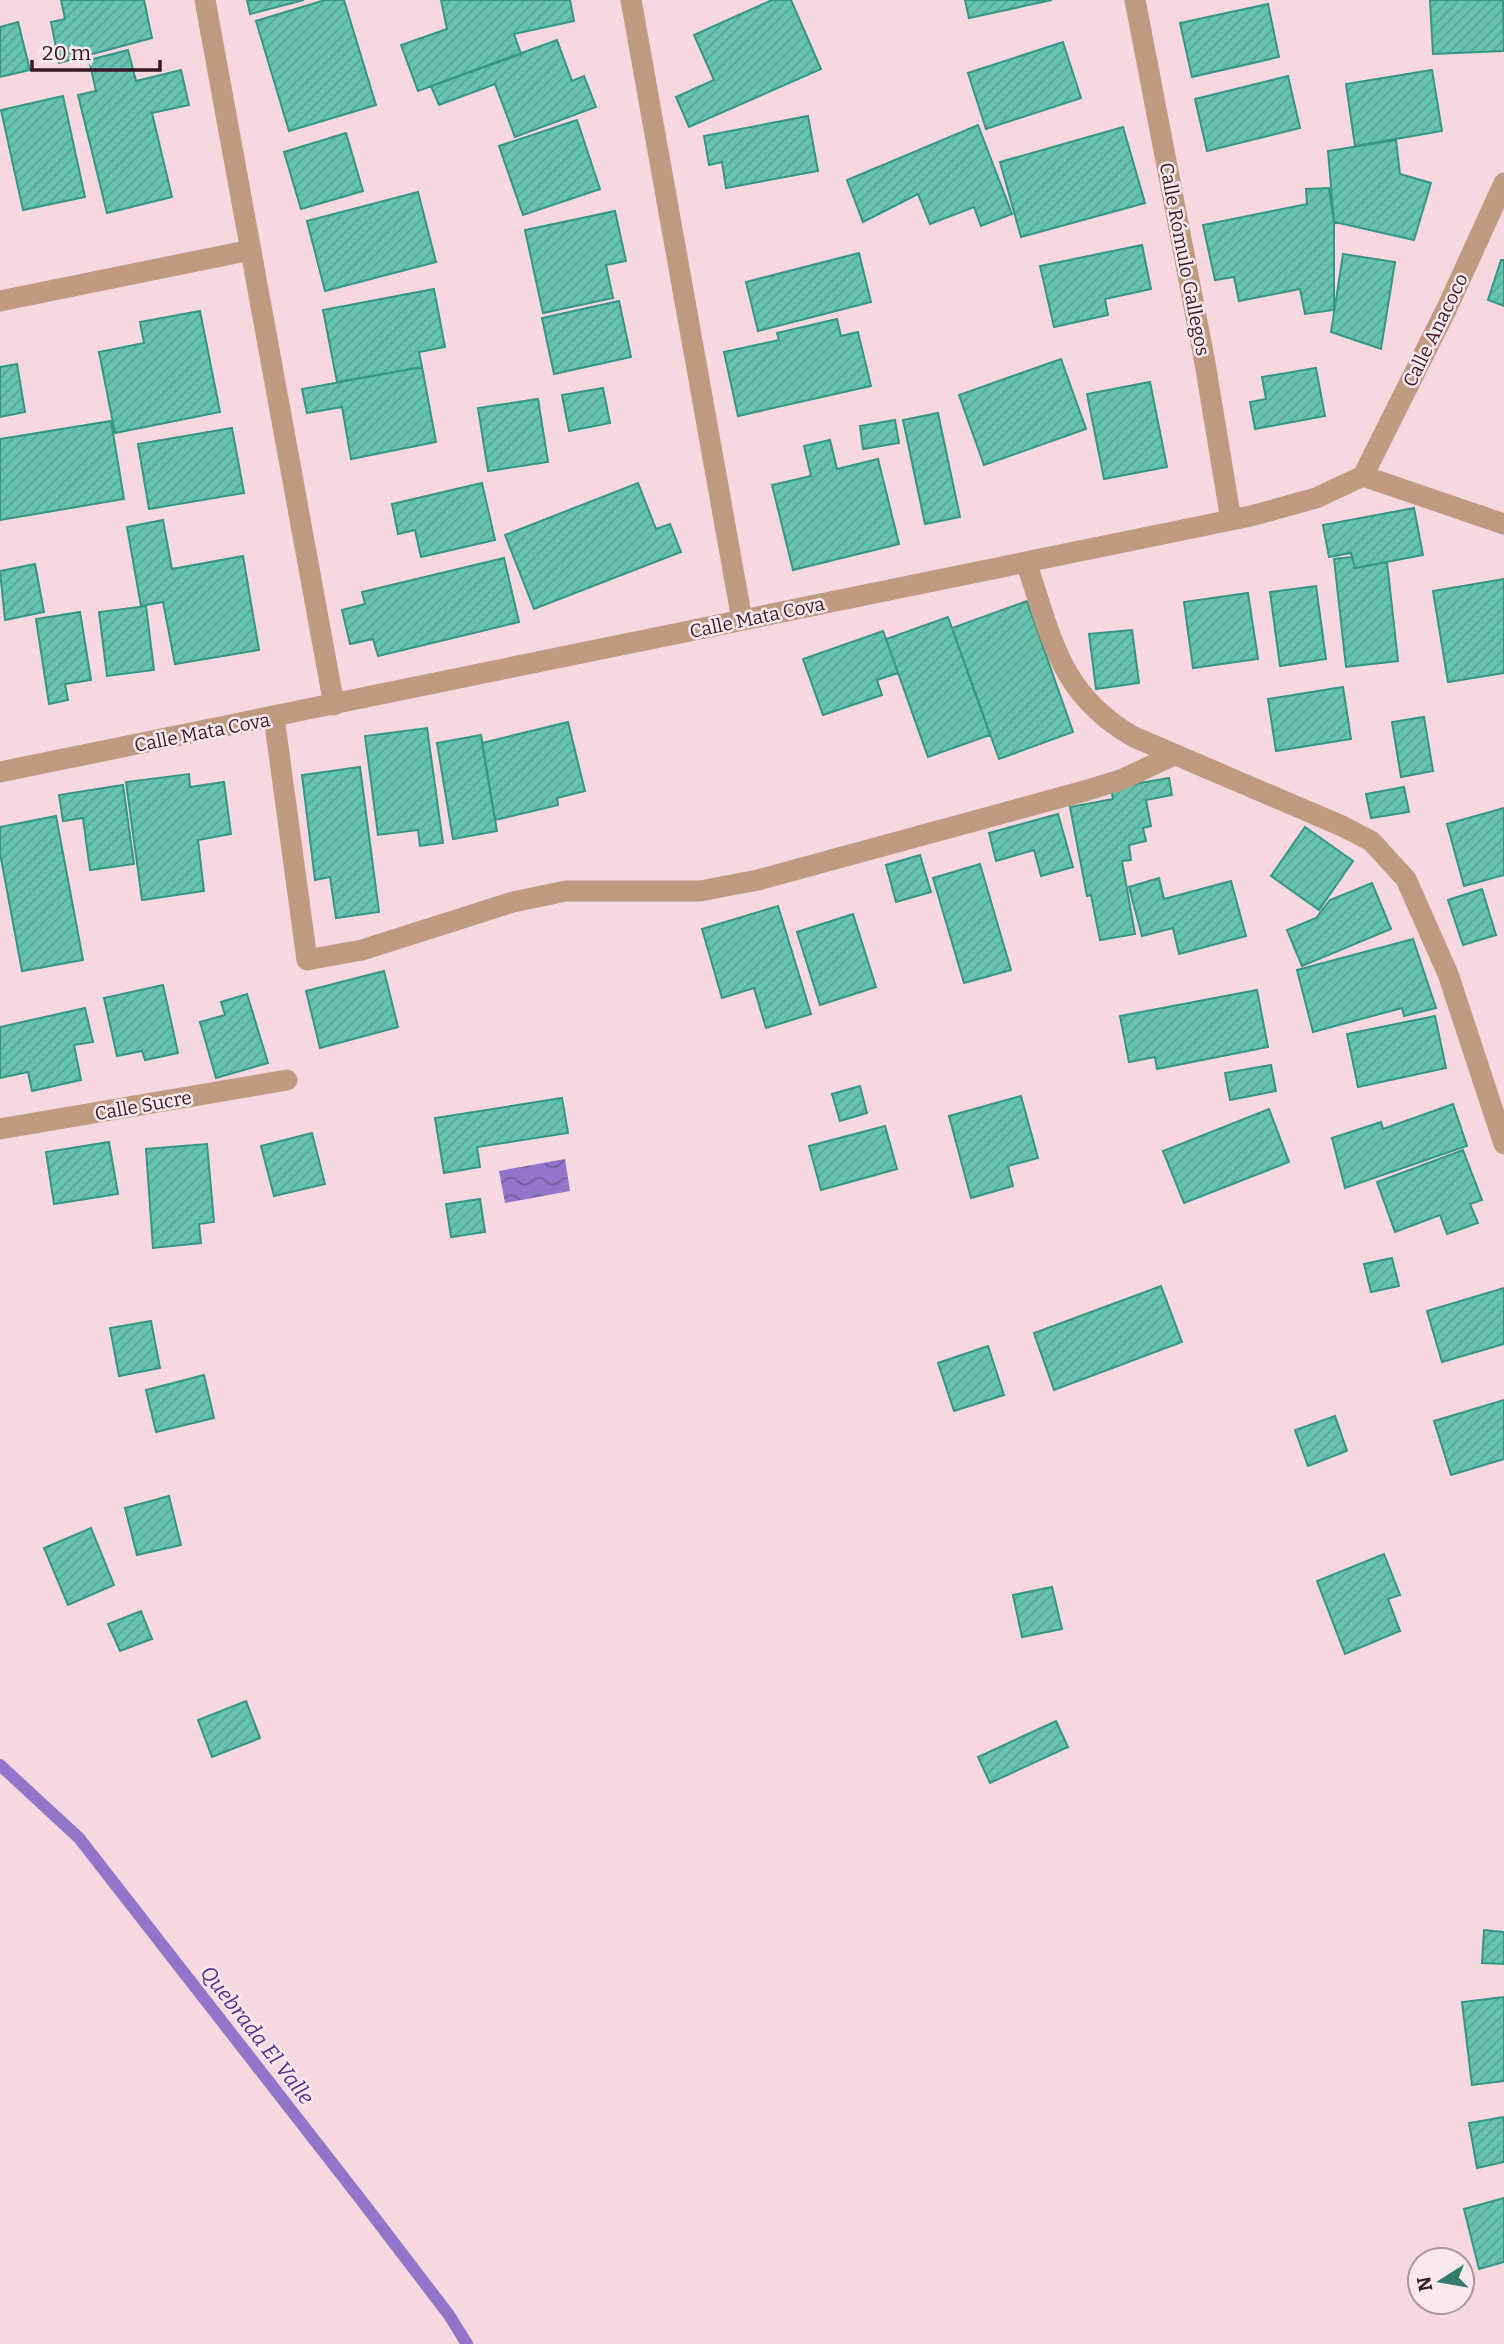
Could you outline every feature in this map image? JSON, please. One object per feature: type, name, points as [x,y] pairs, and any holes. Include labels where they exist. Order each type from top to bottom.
[{"type":"street","points":[[205,0],[334,705]]},
{"type":"street","points":[[631,0],[742,620]]},
{"type":"street","name":"Calle Rómulo Gallegos","points":[[1135,0],[1205,363],[1231,520]]},
{"type":"street","name":"Calle Anacoco","points":[[1363,476],[1447,308],[1504,183]]},
{"type":"street","points":[[0,301],[251,250]]},
{"type":"street","points":[[1363,476],[1504,524]]},
{"type":"street","name":"Calle Mata Cova","points":[[0,772],[1231,520],[1316,498],[1363,476]]},
{"type":"street","points":[[1026,562],[1065,670],[1076,690],[1107,722],[1174,755],[1371,841],[1406,878],[1448,974],[1504,1144]]},
{"type":"street","points":[[274,717],[307,960],[362,950],[513,902],[566,891],[699,891],[758,880],[1088,790],[1123,779],[1174,755]]},
{"type":"street","name":"Calle Sucre","points":[[0,1129],[287,1080]]},
{"type":"water","points":[[565,1159],[570,1191],[505,1203],[499,1171]]},
{"type":"building","points":[[61,0],[144,0],[152,38],[59,63],[51,22],[65,19]]},
{"type":"building","points":[[247,0],[304,0],[250,14]]},
{"type":"building","points":[[325,0],[344,0],[376,105],[289,131],[256,21]]},
{"type":"building","points":[[441,0],[570,0],[574,21],[514,34],[521,54],[418,91],[401,45],[447,29]]},
{"type":"building","points":[[772,0],[791,0],[821,69],[689,127],[676,97],[714,80],[694,35]]},
{"type":"building","points":[[965,0],[1052,0],[969,18]]},
{"type":"building","points":[[1430,0],[1503,0],[1504,51],[1433,54]]},
{"type":"building","points":[[1268,4],[1279,57],[1192,77],[1180,23]]},
{"type":"building","points":[[18,22],[30,70],[0,77],[0,27]]},
{"type":"building","points":[[557,40],[572,81],[584,76],[596,107],[515,137],[495,84],[439,105],[431,86]]},
{"type":"building","points":[[1063,42],[1081,98],[986,129],[968,73]]},
{"type":"building","points":[[128,50],[136,81],[181,70],[189,105],[152,113],[172,197],[107,213],[78,95],[96,91],[89,60]]},
{"type":"building","points":[[1432,70],[1442,131],[1355,146],[1346,84]]},
{"type":"building","points":[[1288,76],[1300,128],[1207,151],[1195,99]]},
{"type":"building","points":[[63,96],[85,197],[23,210],[1,110]]},
{"type":"building","points":[[808,116],[818,171],[726,188],[722,162],[709,165],[704,136]]},
{"type":"building","points":[[577,120],[600,189],[523,215],[499,146]]},
{"type":"building","points":[[978,125],[1012,214],[981,226],[974,207],[930,224],[918,194],[863,222],[847,180]]},
{"type":"building","points":[[1123,127],[1145,203],[1021,237],[1000,162]]},
{"type":"building","points":[[346,133],[363,191],[301,209],[284,152]]},
{"type":"building","points":[[1396,140],[1400,174],[1431,183],[1414,240],[1334,222],[1328,151]]},
{"type":"building","points":[[1329,188],[1334,222],[1334,310],[1305,314],[1300,289],[1239,301],[1234,277],[1215,280],[1203,225],[1307,204],[1306,189]]},
{"type":"building","points":[[418,192],[436,262],[325,291],[307,221]]},
{"type":"building","points":[[615,211],[626,261],[606,265],[613,298],[543,313],[525,230]]},
{"type":"building","points":[[1142,245],[1151,289],[1105,299],[1108,315],[1054,327],[1040,266]]},
{"type":"building","points":[[859,253],[871,302],[758,331],[746,282]]},
{"type":"building","points":[[1343,254],[1395,262],[1381,349],[1331,332]]},
{"type":"building","points":[[1501,260],[1504,260],[1504,306],[1488,300]]},
{"type":"building","points":[[434,289],[445,347],[419,352],[422,367],[337,382],[323,310]]},
{"type":"building","points":[[619,301],[631,357],[554,374],[542,318]]},
{"type":"building","points":[[200,311],[220,412],[115,433],[99,352],[144,343],[140,322]]},
{"type":"building","points":[[837,319],[841,336],[858,332],[871,386],[738,416],[724,352],[779,340],[777,333]]},
{"type":"building","points":[[1061,359],[1086,429],[984,465],[959,395]]},
{"type":"building","points":[[17,364],[25,412],[0,417],[0,367]]},
{"type":"building","points":[[422,367],[436,442],[351,459],[342,407],[307,413],[302,389]]},
{"type":"building","points":[[1316,368],[1325,416],[1255,429],[1250,402],[1266,399],[1262,377]]},
{"type":"building","points":[[1150,382],[1167,467],[1104,479],[1087,394]]},
{"type":"building","points":[[603,388],[610,423],[569,431],[562,395]]},
{"type":"building","points":[[538,399],[548,462],[488,471],[478,408]]},
{"type":"building","points":[[938,413],[960,517],[925,524],[903,420]]},
{"type":"building","points":[[895,420],[899,443],[863,449],[860,426]]},
{"type":"building","points":[[111,421],[124,499],[0,520],[0,439]]},
{"type":"building","points":[[232,428],[244,493],[149,509],[138,444]]},
{"type":"building","points":[[830,440],[837,469],[878,459],[899,544],[793,570],[772,485],[811,476],[804,446]]},
{"type":"building","points":[[482,483],[495,540],[421,557],[415,530],[398,534],[392,504]]},
{"type":"building","points":[[638,483],[656,529],[670,524],[681,552],[534,609],[505,535]]},
{"type":"building","points":[[1414,508],[1423,555],[1355,568],[1351,553],[1329,557],[1323,525]]},
{"type":"building","points":[[163,520],[172,569],[243,556],[259,650],[175,664],[163,602],[141,606],[127,527]]},
{"type":"building","points":[[1352,557],[1355,568],[1387,562],[1398,661],[1346,667],[1334,559]]},
{"type":"building","points":[[504,558],[519,622],[378,656],[373,639],[350,644],[342,610],[365,604],[362,592]]},
{"type":"building","points":[[35,564],[44,612],[5,620],[0,571]]},
{"type":"building","points":[[1504,579],[1504,673],[1448,682],[1433,591]]},
{"type":"building","points":[[1316,586],[1326,659],[1280,666],[1270,592]]},
{"type":"building","points":[[1248,593],[1258,659],[1193,668],[1184,602]]},
{"type":"building","points":[[1027,601],[1073,732],[999,759],[952,628]]},
{"type":"building","points":[[146,606],[154,670],[107,676],[99,612]]},
{"type":"building","points":[[80,612],[91,680],[65,684],[68,700],[49,704],[36,619]]},
{"type":"building","points":[[948,617],[990,735],[928,757],[886,639]]},
{"type":"building","points":[[1132,630],[1139,683],[1096,689],[1089,634]]},
{"type":"building","points":[[883,631],[898,673],[877,680],[882,695],[823,715],[803,659]]},
{"type":"building","points":[[1343,687],[1351,739],[1276,751],[1268,699]]},
{"type":"building","points":[[1424,717],[1433,771],[1401,777],[1392,722]]},
{"type":"building","points":[[568,722],[585,791],[557,798],[558,805],[495,820],[482,743]]},
{"type":"building","points":[[427,728],[443,843],[420,846],[418,830],[378,835],[365,736]]},
{"type":"building","points":[[481,735],[497,831],[453,839],[437,743]]},
{"type":"building","points":[[360,767],[379,912],[336,918],[330,877],[315,880],[302,775]]},
{"type":"building","points":[[189,774],[190,787],[224,782],[231,834],[198,840],[204,891],[142,900],[126,782]]},
{"type":"building","points":[[1169,778],[1172,795],[1146,800],[1151,826],[1143,828],[1146,841],[1129,845],[1131,860],[1122,861],[1135,934],[1100,940],[1091,895],[1087,896],[1070,807],[1113,799],[1111,788]]},
{"type":"building","points":[[123,785],[134,864],[90,870],[83,818],[63,821],[59,795]]},
{"type":"building","points":[[1404,787],[1409,812],[1371,818],[1366,794]]},
{"type":"building","points":[[1504,808],[1504,875],[1464,886],[1447,824]]},
{"type":"building","points":[[1058,814],[1073,867],[1041,876],[1034,850],[996,861],[989,833]]},
{"type":"building","points":[[56,816],[83,960],[22,971],[0,853],[0,827]]},
{"type":"building","points":[[1305,827],[1353,861],[1319,910],[1271,876]]},
{"type":"building","points":[[920,855],[931,892],[896,902],[886,865]]},
{"type":"building","points":[[980,864],[1011,970],[964,983],[933,878]]},
{"type":"building","points":[[1159,878],[1164,899],[1231,881],[1246,936],[1179,954],[1173,928],[1142,936],[1129,887]]},
{"type":"building","points":[[1372,883],[1391,929],[1302,966],[1287,930],[1316,918],[1330,900]]},
{"type":"building","points":[[1482,889],[1496,935],[1463,945],[1448,900]]},
{"type":"building","points":[[778,906],[811,1014],[766,1028],[754,988],[722,998],[702,929]]},
{"type":"building","points":[[853,914],[876,987],[820,1005],[797,932]]},
{"type":"building","points":[[1413,939],[1436,1008],[1404,1016],[1402,1008],[1313,1032],[1297,970]]},
{"type":"building","points":[[384,971],[398,1027],[320,1048],[306,991]]},
{"type":"building","points":[[163,985],[178,1053],[145,1060],[142,1051],[117,1056],[104,998]]},
{"type":"building","points":[[1257,990],[1268,1047],[1157,1069],[1155,1057],[1129,1062],[1120,1016]]},
{"type":"building","points":[[247,994],[268,1063],[216,1078],[200,1022],[225,1015],[221,1002]]},
{"type":"building","points":[[85,1008],[93,1042],[74,1045],[81,1080],[32,1091],[28,1072],[0,1078],[0,1027]]},
{"type":"building","points":[[1435,1016],[1446,1068],[1358,1087],[1347,1034]]},
{"type":"building","points":[[1271,1065],[1276,1091],[1230,1100],[1225,1073]]},
{"type":"building","points":[[860,1086],[867,1113],[840,1121],[832,1094]]},
{"type":"building","points":[[1021,1096],[1038,1158],[1008,1166],[1013,1186],[971,1198],[949,1116]]},
{"type":"building","points":[[562,1098],[568,1133],[477,1147],[480,1167],[444,1173],[435,1118]]},
{"type":"building","points":[[1453,1104],[1467,1146],[1345,1188],[1332,1138],[1381,1122],[1383,1129]]},
{"type":"building","points":[[1269,1109],[1289,1162],[1184,1203],[1163,1151]]},
{"type":"building","points":[[885,1126],[897,1169],[821,1190],[809,1146]]},
{"type":"building","points":[[312,1133],[325,1184],[274,1196],[261,1146]]},
{"type":"building","points":[[109,1142],[118,1194],[54,1204],[46,1152]]},
{"type":"building","points":[[207,1144],[214,1222],[199,1224],[201,1243],[153,1248],[146,1149]]},
{"type":"building","points":[[1463,1150],[1482,1200],[1470,1204],[1478,1223],[1447,1234],[1440,1215],[1395,1232],[1377,1182]]},
{"type":"building","points":[[480,1199],[485,1232],[451,1237],[446,1204]]},
{"type":"building","points":[[1392,1258],[1399,1286],[1371,1292],[1364,1264]]},
{"type":"building","points":[[1161,1286],[1182,1342],[1054,1390],[1034,1333]]},
{"type":"building","points":[[1504,1288],[1504,1344],[1442,1362],[1427,1311]]},
{"type":"building","points":[[151,1321],[160,1368],[119,1376],[110,1328]]},
{"type":"building","points":[[988,1346],[1004,1395],[954,1411],[938,1363]]},
{"type":"building","points":[[204,1375],[214,1418],[156,1432],[146,1390]]},
{"type":"building","points":[[1504,1400],[1504,1459],[1451,1475],[1434,1421]]},
{"type":"building","points":[[1335,1416],[1347,1451],[1308,1466],[1295,1430]]},
{"type":"building","points":[[169,1496],[181,1545],[137,1555],[125,1508]]},
{"type":"building","points":[[91,1528],[114,1585],[68,1605],[44,1548]]},
{"type":"building","points":[[1384,1554],[1400,1595],[1388,1599],[1400,1631],[1345,1654],[1317,1581]]},
{"type":"building","points":[[1052,1587],[1062,1629],[1022,1637],[1013,1595]]},
{"type":"building","points":[[141,1611],[152,1639],[120,1651],[108,1624]]},
{"type":"building","points":[[246,1701],[260,1738],[212,1757],[198,1720]]},
{"type":"building","points":[[1056,1721],[1068,1747],[990,1783],[978,1757]]},
{"type":"building","points":[[1484,1930],[1504,1932],[1504,1964],[1482,1963]]},
{"type":"building","points":[[1504,1997],[1504,2081],[1472,2085],[1462,2002]]},
{"type":"building","points":[[1504,2117],[1504,2162],[1477,2168],[1469,2123]]},
{"type":"building","points":[[1504,2198],[1504,2262],[1479,2269],[1476,2246],[1473,2246],[1464,2209]]},
{"type":"waterway","name":"Quebrada El Valle","points":[[0,1765],[79,1838],[365,2205],[449,2315],[467,2344]]}]
